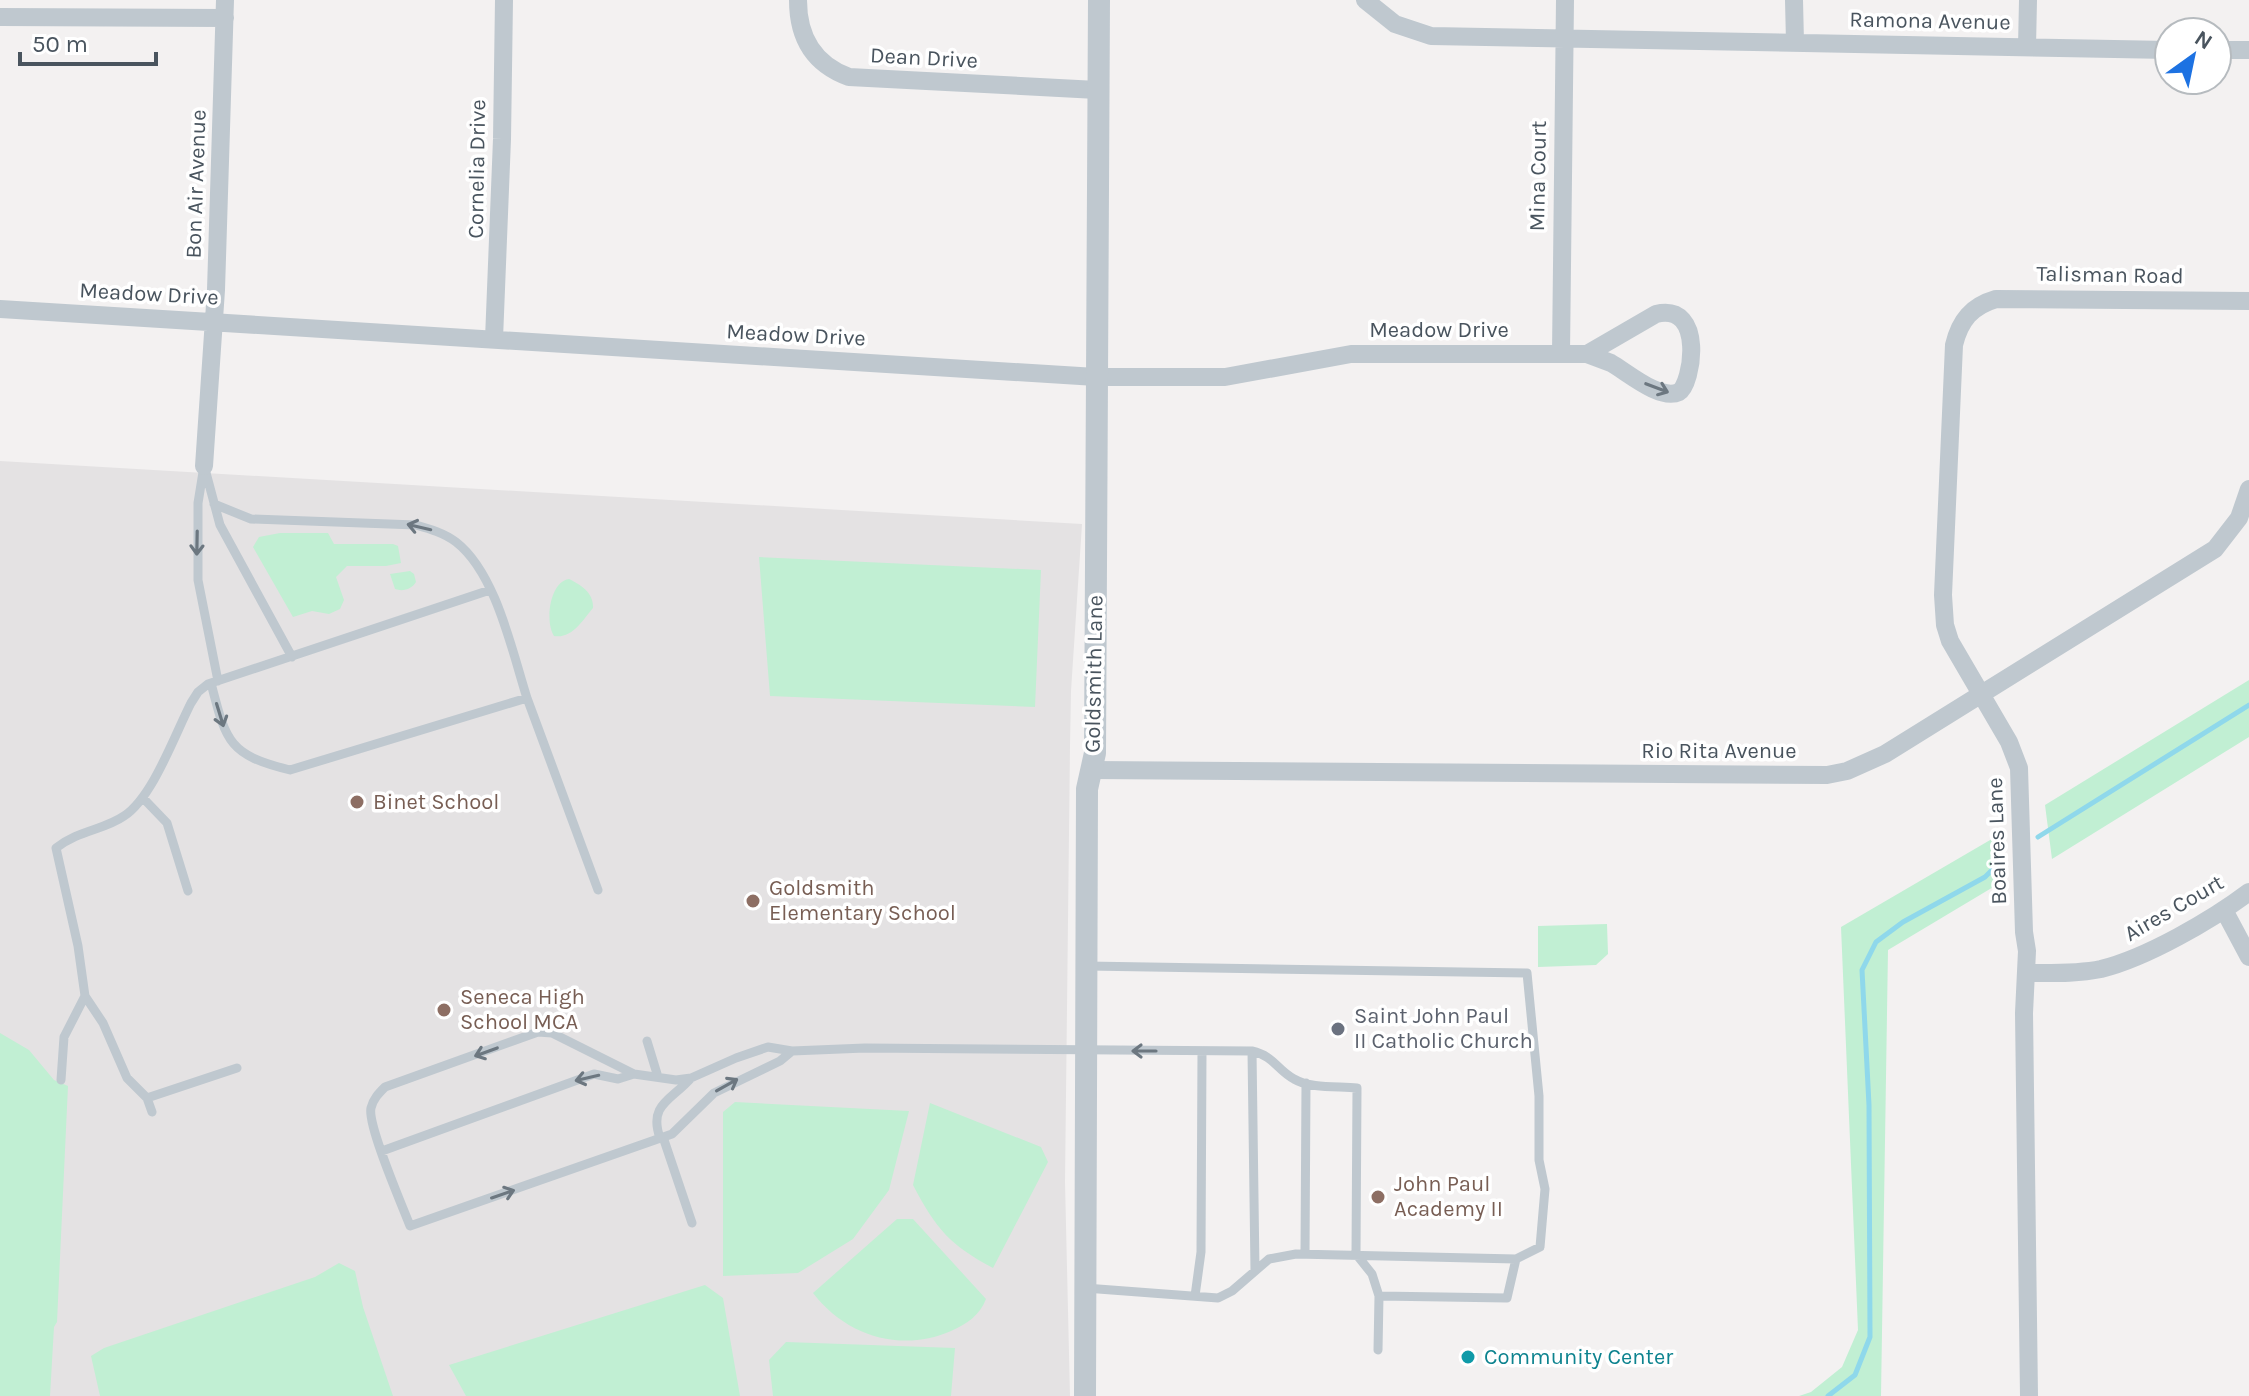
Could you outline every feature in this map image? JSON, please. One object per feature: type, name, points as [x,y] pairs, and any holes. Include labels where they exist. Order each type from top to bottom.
[{"type":"street","name":"Cornelia Drive","points":[[494,339],[504,0]]},
{"type":"street","name":"Dean Drive","points":[[798,0],[800,29],[812,52],[821,62],[849,77],[1097,90]]},
{"type":"street","name":"Goldsmith Lane","points":[[1085,1396],[1087,789],[1095,753],[1099,0]]},
{"type":"street","name":"Ramona Avenue","points":[[1365,0],[1395,24],[1431,36],[2153,50]]},
{"type":"street","name":"Mina Court","points":[[1561,354],[1565,0]]},
{"type":"street","points":[[1794,0],[1795,42]]},
{"type":"street","points":[[2027,47],[2028,0]]},
{"type":"street","points":[[0,17],[225,9]]},
{"type":"street","name":"Bon Air Avenue","points":[[204,466],[214,321],[225,9]]},
{"type":"street","name":"Talisman Road","points":[[1974,309],[1996,299],[2011,298],[2249,301]]},
{"type":"street","name":"Meadow Drive","points":[[0,309],[1096,377],[1225,377],[1351,354],[1587,354],[1655,390],[1667,393],[1679,392],[1686,384],[1689,335],[1685,322],[1678,314],[1669,311],[1656,314],[1587,354]]},
{"type":"street","name":"Boaires Lane","points":[[1974,309],[1961,325],[1954,345],[1943,595],[1945,625],[1950,641],[2009,742],[2019,768],[2027,973],[2024,1013],[2029,1396]]},
{"type":"street","name":"Rio Rita Avenue","points":[[1091,770],[1827,775],[1867,764],[2215,549],[2239,518],[2249,489]]},
{"type":"street","name":"Aires Court","points":[[2027,973],[2098,970],[2135,959],[2224,910],[2249,892]]},
{"type":"street","points":[[2224,910],[2249,957]]},
{"type":"lane","points":[[204,466],[220,525],[292,657]]},
{"type":"lane","points":[[204,466],[198,503],[198,580],[221,720],[232,745],[255,760],[290,770],[527,698]]},
{"type":"lane","points":[[214,504],[251,519],[416,525],[456,542],[481,570],[490,590],[598,890]]},
{"type":"lane","points":[[152,1112],[147,1098],[127,1078],[103,1023],[85,996],[78,946],[56,848],[69,838],[124,817],[143,798],[198,692],[215,682],[490,590]]},
{"type":"lane","points":[[143,798],[167,823],[188,891]]},
{"type":"lane","points":[[1085,1288],[1218,1298],[1232,1291],[1269,1259],[1305,1254],[1516,1259],[1540,1247],[1545,1189],[1539,1160],[1539,1096],[1527,973],[1086,966]]},
{"type":"lane","points":[[61,1080],[64,1037],[85,996]]},
{"type":"lane","points":[[691,1078],[634,1074],[552,1033],[538,1032],[385,1087],[370,1110],[410,1226],[665,1136],[714,1093],[780,1061],[792,1051]]},
{"type":"lane","points":[[647,1041],[658,1077]]},
{"type":"lane","points":[[692,1223],[665,1136],[656,1125],[658,1110],[691,1078],[768,1047],[792,1051],[865,1048],[1252,1051],[1266,1055],[1293,1079],[1357,1088],[1356,1254],[1372,1274],[1379,1296],[1378,1350]]},
{"type":"lane","points":[[1195,1296],[1201,1252],[1202,1051]]},
{"type":"lane","points":[[1252,1051],[1255,1271]]},
{"type":"lane","points":[[147,1098],[237,1068]]},
{"type":"lane","points":[[382,1151],[594,1074],[618,1079],[634,1074]]},
{"type":"lane","points":[[1305,1254],[1306,1083]]},
{"type":"lane","points":[[1379,1296],[1507,1298],[1516,1259]]},
{"type":"shaded area","points":[[0,461],[1082,524],[1070,746],[1065,1182],[1070,1396],[0,1396]]},
{"type":"green space","points":[[280,533],[328,533],[334,544],[393,544],[398,546],[401,563],[347,566],[336,577],[344,600],[340,609],[329,614],[312,611],[293,617],[253,547],[259,537]]},
{"type":"green space","points":[[759,557],[1041,570],[1035,707],[770,696]]},
{"type":"green space","points":[[410,571],[416,582],[404,590],[395,589],[390,574]]},
{"type":"green space","points":[[569,579],[589,594],[593,608],[571,632],[554,636],[550,622],[553,595],[562,582]]},
{"type":"green space","points":[[2249,680],[2249,737],[2052,859],[2045,805]]},
{"type":"green space","points":[[1997,836],[2000,883],[1888,950],[1881,1396],[1799,1396],[1811,1392],[1842,1367],[1858,1330],[1841,927]]},
{"type":"green space","points":[[1607,924],[1608,954],[1596,965],[1538,967],[1538,926]]},
{"type":"green space","points":[[0,1033],[29,1050],[54,1080],[68,1086],[57,1322],[54,1327],[50,1396],[0,1396]]},
{"type":"green space","points":[[735,1102],[909,1111],[889,1190],[853,1239],[798,1273],[723,1276],[723,1112]]},
{"type":"green space","points":[[930,1103],[1041,1147],[1048,1162],[993,1268],[966,1252],[937,1225],[913,1185]]},
{"type":"green space","points":[[897,1219],[913,1219],[986,1299],[968,1322],[932,1337],[894,1340],[858,1330],[826,1308],[813,1293]]},
{"type":"green space","points":[[339,1263],[355,1271],[363,1307],[393,1396],[100,1396],[91,1356],[104,1348],[315,1277]]},
{"type":"green space","points":[[705,1285],[723,1298],[740,1396],[466,1396],[449,1365]]},
{"type":"green space","points":[[786,1342],[955,1348],[951,1396],[773,1396],[769,1360]]},
{"type":"waterway","points":[[2038,837],[2249,705]]},
{"type":"waterway","points":[[1828,1396],[1855,1375],[1870,1337],[1869,1105],[1862,970],[1876,942],[1903,922],[1985,877],[2000,862]]},
{"type":"place","name":"Binet School","points":[[357,802]]},
{"type":"place","name":"Goldsmith Elementary School","points":[[753,901]]},
{"type":"place","name":"Seneca High School MCA","points":[[444,1010]]},
{"type":"place","name":"Saint John Paul II Catholic Church","points":[[1338,1029]]},
{"type":"place","name":"John Paul Academy II","points":[[1378,1197]]},
{"type":"place","name":"Community Center","points":[[1468,1357]]}]
